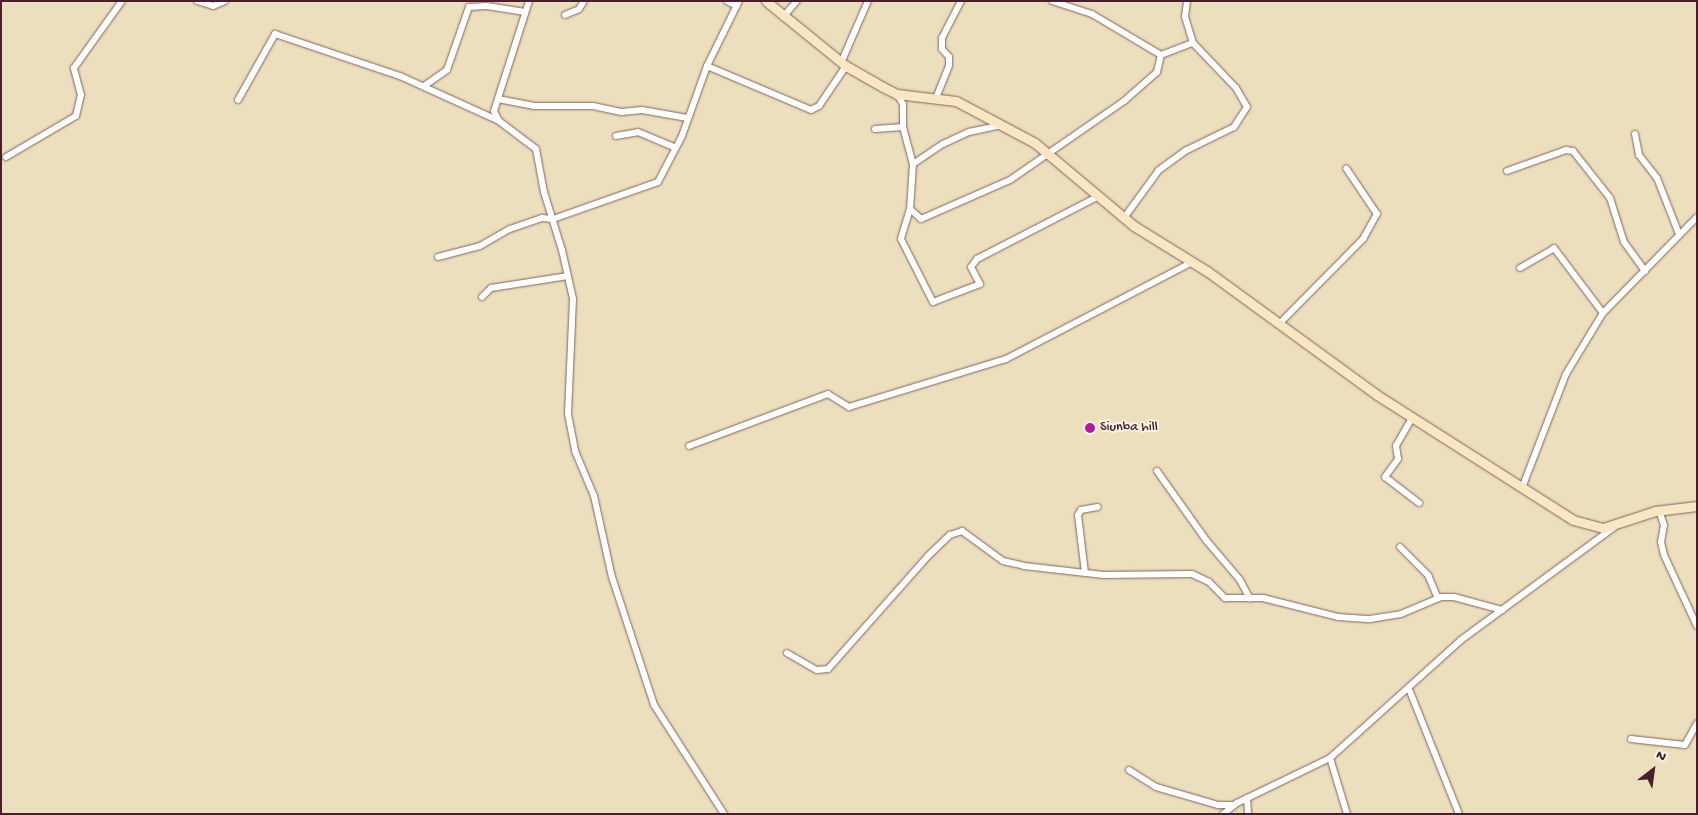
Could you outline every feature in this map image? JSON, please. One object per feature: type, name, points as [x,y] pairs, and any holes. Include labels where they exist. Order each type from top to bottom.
[{"type":"street","points":[[6,157],[76,116],[82,95],[74,68],[122,1]]},
{"type":"street","points":[[197,1],[212,6],[225,1]]},
{"type":"street","points":[[499,121],[494,111],[529,1]]},
{"type":"street","points":[[565,15],[579,9],[584,1]]},
{"type":"street","points":[[438,257],[480,246],[510,229],[542,218],[553,219],[656,183],[676,148],[707,66],[738,4],[727,1]]},
{"type":"street","points":[[766,1],[783,17],[844,64],[897,94],[956,101],[1002,125],[1047,153],[1124,218],[1192,262],[1412,418],[1581,524],[1614,527]]},
{"type":"street","points":[[783,17],[797,1]]},
{"type":"street","points":[[707,66],[811,110],[819,106],[844,64],[868,1]]},
{"type":"street","points":[[936,98],[949,65],[949,57],[942,49],[942,38],[961,1]]},
{"type":"street","points":[[1052,1],[1092,14],[1161,54],[1193,43]]},
{"type":"street","points":[[1124,218],[1159,170],[1187,150],[1234,127],[1248,107],[1236,88],[1193,43],[1185,16],[1187,1]]},
{"type":"street","points":[[424,86],[447,70],[469,7],[487,6],[524,12]]},
{"type":"street","points":[[238,100],[275,34],[424,86],[499,121],[538,153],[544,192],[568,276],[573,318],[568,414],[576,451],[594,496],[612,577],[654,705],[724,814]]},
{"type":"street","points":[[910,210],[921,219],[944,211],[1010,180],[1124,101],[1156,72],[1161,54]]},
{"type":"street","points":[[897,94],[903,104],[903,127],[913,164],[910,210],[901,239],[903,247],[933,302],[980,284],[971,267],[977,259],[1099,196]]},
{"type":"street","points":[[498,99],[534,106],[592,106],[622,112],[642,110],[687,118]]},
{"type":"street","points":[[913,164],[943,144],[969,132],[1002,125]]},
{"type":"street","points":[[875,129],[903,127]]},
{"type":"street","points":[[616,136],[638,132],[676,148]]},
{"type":"street","points":[[1635,134],[1639,155],[1657,178],[1679,234]]},
{"type":"street","points":[[1506,171],[1566,150],[1573,151],[1610,198],[1624,242],[1646,271]]},
{"type":"street","points":[[1279,324],[1362,239],[1377,214],[1346,168]]},
{"type":"street","points":[[1522,488],[1566,374],[1603,312],[1646,271],[1697,217]]},
{"type":"street","points":[[1520,268],[1554,248],[1603,312]]},
{"type":"street","points":[[689,446],[828,394],[849,407],[1006,359],[1192,262]]},
{"type":"street","points":[[482,297],[491,288],[568,276]]},
{"type":"street","points":[[1412,418],[1396,446],[1398,459],[1385,477],[1419,503]]},
{"type":"street","points":[[1157,472],[1206,540],[1240,580],[1250,599]]},
{"type":"street","points":[[1223,814],[1233,805],[1330,758],[1409,689],[1461,640],[1614,527],[1658,510],[1697,506]]},
{"type":"street","points":[[1085,573],[1078,515],[1081,510],[1098,507]]},
{"type":"street","points":[[1658,510],[1664,525],[1661,542],[1664,555],[1697,626]]},
{"type":"street","points":[[787,654],[818,670],[828,669],[927,557],[950,535],[962,531],[1004,561],[1085,573],[1192,574],[1209,582],[1225,598],[1284,602],[1301,610],[1338,617],[1370,619],[1401,614],[1438,598],[1454,597],[1502,610]]},
{"type":"street","points":[[1400,547],[1428,575],[1438,598]]},
{"type":"street","points":[[1409,689],[1459,814]]},
{"type":"street","points":[[1631,739],[1685,745],[1697,723]]},
{"type":"street","points":[[1330,758],[1347,814]]},
{"type":"street","points":[[1129,770],[1156,786],[1218,805],[1233,805]]},
{"type":"street","points":[[1247,798],[1248,814]]},
{"type":"place","name":"Siunba hill","points":[[1090,428]]}]
